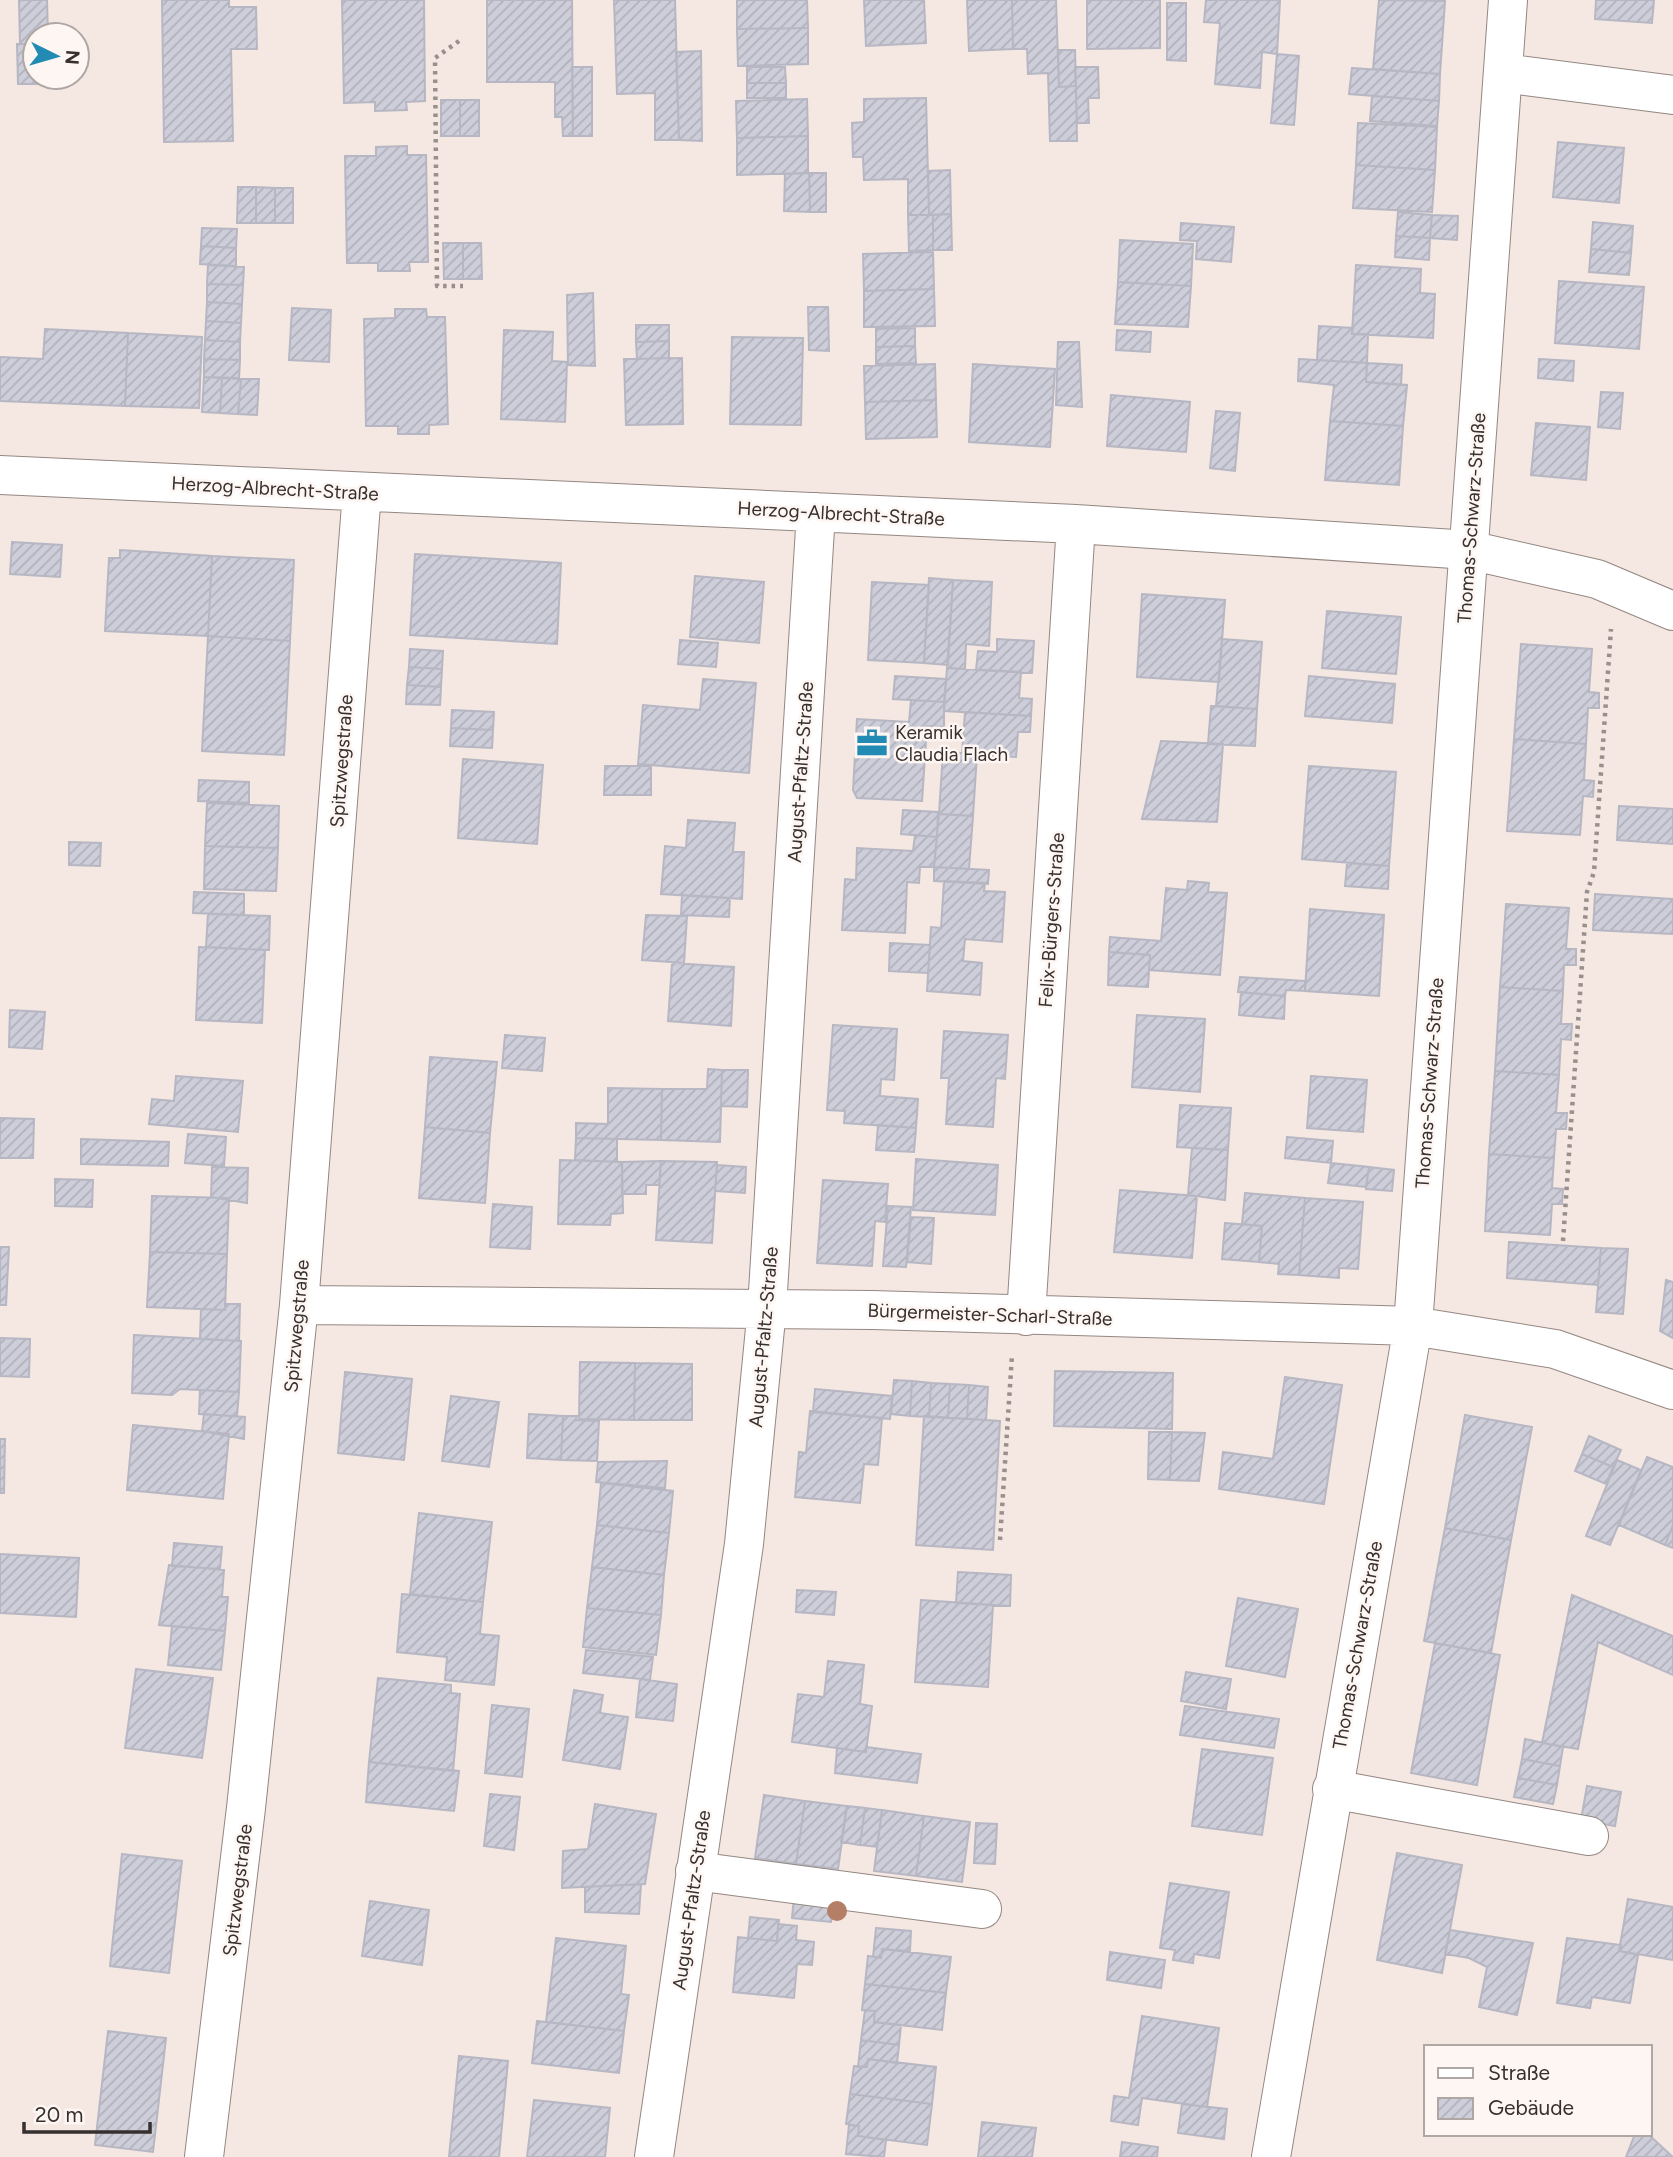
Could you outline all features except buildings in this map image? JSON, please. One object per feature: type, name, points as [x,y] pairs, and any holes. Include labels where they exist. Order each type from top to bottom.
[{"type":"street","name":"Thomas-Schwarz-Straße","points":[[1271,2157],[1413,1326],[1444,862],[1508,0]]},
{"type":"street","points":[[1503,73],[1673,95]]},
{"type":"street","name":"Herzog-Albrecht-Straße","points":[[0,475],[1076,524],[1469,550],[1614,584],[1673,611]]},
{"type":"street","name":"Spitzwegstraße","points":[[204,2157],[248,1794],[299,1305],[362,492]]},
{"type":"street","name":"August-Pfaltz-Straße","points":[[654,2157],[744,1544],[767,1308],[816,512]]},
{"type":"street","name":"Felix-Bürgers-Straße","points":[[1021,1316],[1076,524]]},
{"type":"street","name":"Bürgermeister-Scharl-Straße","points":[[299,1305],[767,1308],[1413,1326],[1555,1349],[1673,1390]]},
{"type":"street","points":[[1332,1789],[1589,1836]]},
{"type":"street","points":[[695,1871],[982,1909]]},
{"type":"path","points":[[459,41],[435,58],[437,286],[463,286]]},
{"type":"path","points":[[1563,1241],[1587,892],[1594,872],[1614,584]]},
{"type":"path","points":[[1000,1540],[1021,1316]]},
{"type":"place","name":"Keramik Claudia Flach","points":[[872,743]]}]
